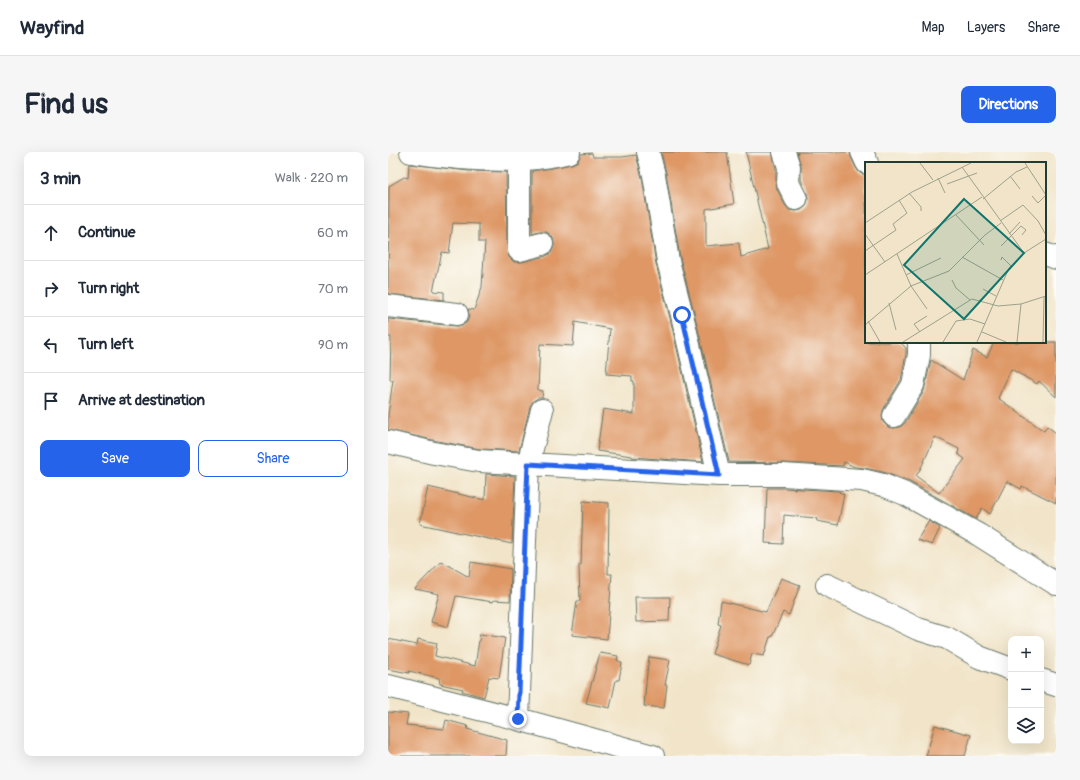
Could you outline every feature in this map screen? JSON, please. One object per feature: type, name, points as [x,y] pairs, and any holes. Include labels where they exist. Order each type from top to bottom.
[{"type":"main road","points":[[411,152],[442,157],[480,160],[519,159],[569,152]]},
{"type":"main road","points":[[648,152],[654,175],[668,261],[719,475]]},
{"type":"main road","points":[[784,152],[789,167],[788,183],[796,199]]},
{"type":"main road","points":[[862,152],[867,162]]},
{"type":"main road","points":[[519,159],[519,250],[542,244]]},
{"type":"main road","points":[[1046,254],[1056,258]]},
{"type":"main road","points":[[388,306],[457,314]]},
{"type":"main road","points":[[894,416],[913,385],[919,355],[919,343]]},
{"type":"main road","points":[[518,719],[528,464],[542,410]]},
{"type":"main road","points":[[388,442],[434,453],[479,461],[719,475],[783,475],[862,480],[883,485],[905,494],[979,535],[1056,584]]},
{"type":"main road","points":[[828,585],[918,629],[947,638],[979,657],[1008,668]]},
{"type":"main road","points":[[1044,681],[1056,685]]},
{"type":"main road","points":[[388,686],[518,719],[653,756]]},
{"type":"building","points":[[661,152],[727,152],[734,204],[706,209],[706,246],[739,243],[741,257],[768,249],[746,152],[772,152],[776,169],[777,189],[789,210],[796,211],[801,210],[806,206],[808,199],[801,180],[801,167],[797,152],[850,152],[856,168],[860,173],[865,175],[865,343],[901,343],[906,348],[901,380],[883,410],[883,422],[888,427],[894,428],[900,427],[905,423],[924,391],[931,360],[963,380],[973,350],[987,357],[994,343],[1056,342],[1056,397],[1039,381],[1037,384],[1011,369],[998,398],[1044,431],[1047,426],[1056,433],[1056,503],[1022,486],[1021,489],[1007,481],[990,514],[982,508],[976,519],[910,482],[886,473],[855,467],[844,462],[843,466],[729,462],[680,258],[666,173]],"holes":[[[935,437],[959,449],[958,454],[965,459],[939,493],[916,476]]]},
{"type":"building","points":[[592,153],[593,157],[622,157],[636,155],[642,178],[656,264],[703,462],[632,457],[597,451],[603,409],[634,414],[634,381],[632,381],[632,376],[606,374],[610,329],[575,322],[573,346],[540,344],[538,390],[543,391],[542,398],[538,398],[533,401],[530,406],[519,451],[480,449],[388,430],[388,415],[393,380],[390,380],[391,337],[388,337],[388,319],[462,326],[467,322],[469,316],[468,309],[474,310],[482,287],[485,242],[479,242],[479,224],[453,223],[449,253],[442,252],[433,291],[444,292],[444,300],[388,294],[389,186],[404,177],[408,178],[409,164],[469,171],[506,172],[507,250],[509,257],[514,262],[522,262],[546,256],[551,253],[554,247],[554,240],[551,235],[546,232],[532,234],[532,171],[572,164],[578,161],[581,154]]},
{"type":"building","points":[[486,474],[515,476],[512,544],[420,524],[428,487],[485,500]]},
{"type":"building","points":[[767,488],[839,491],[844,494],[838,525],[817,521],[816,518],[784,515],[783,544],[765,543]]},
{"type":"building","points":[[583,501],[609,503],[608,574],[612,574],[607,639],[572,635],[577,601],[580,601],[579,565],[581,565]]},
{"type":"building","points":[[929,521],[940,528],[932,545],[917,540]]},
{"type":"building","points":[[441,561],[469,577],[471,562],[511,569],[510,601],[494,600],[493,602],[456,596],[448,627],[431,622],[439,594],[415,589]]},
{"type":"building","points":[[781,578],[800,585],[789,615],[783,612],[772,637],[770,637],[764,656],[752,654],[749,665],[712,654],[721,625],[718,624],[721,601],[766,612]]},
{"type":"building","points":[[635,597],[670,597],[669,621],[636,622]]},
{"type":"building","points":[[480,634],[505,638],[499,678],[489,677],[484,697],[462,691],[463,689],[440,684],[439,678],[409,671],[409,673],[388,669],[388,639],[417,645],[418,639],[437,643],[435,656],[475,666]]},
{"type":"building","points":[[600,653],[618,656],[617,660],[622,663],[619,680],[616,680],[610,708],[586,703]]},
{"type":"building","points":[[649,657],[670,660],[665,685],[667,685],[664,708],[644,706]]},
{"type":"building","points":[[388,712],[408,714],[406,725],[444,729],[446,720],[468,726],[467,729],[507,740],[506,756],[388,756]]},
{"type":"building","points":[[935,725],[971,735],[965,756],[926,756]]},
{"type":"route","points":[[518,719],[528,464],[719,475],[682,315]]}]
